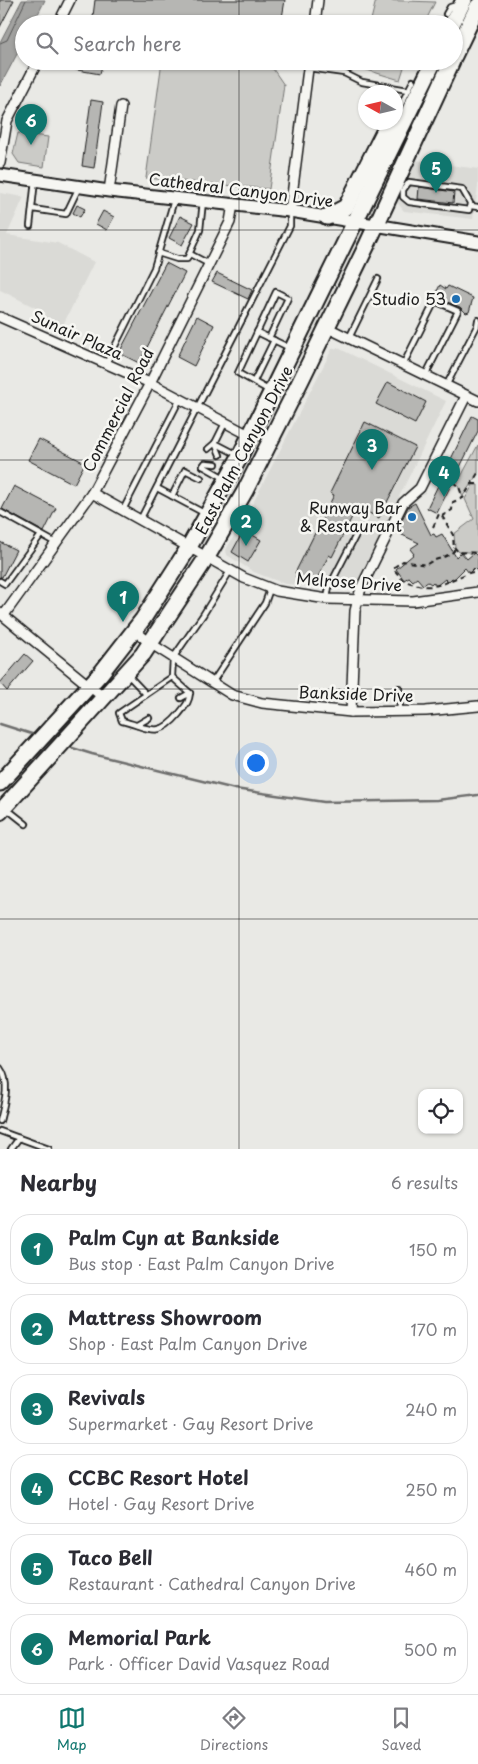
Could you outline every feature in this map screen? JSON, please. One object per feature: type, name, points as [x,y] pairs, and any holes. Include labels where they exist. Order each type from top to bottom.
[{"type":"main road","points":[[452,15],[463,1]]},
{"type":"main road","name":"East Palm Canyon Drive","points":[[463,38],[478,6]]},
{"type":"main road","points":[[463,52],[478,24]]},
{"type":"main road","name":"East Palm Canyon Drive","points":[[0,783],[90,686],[134,630],[189,548],[240,456],[270,391],[355,222],[411,96],[428,70]]},
{"type":"main road","name":"East Palm Canyon Drive","points":[[2,810],[126,673],[150,643],[207,557],[245,492],[376,226],[398,188],[448,70]]},
{"type":"main road","points":[[403,105],[411,96]]},
{"type":"main road","points":[[327,217],[346,207],[387,130]]},
{"type":"main road","points":[[267,447],[259,440],[270,414],[272,398],[270,391]]},
{"type":"street","points":[[62,15],[70,0]]},
{"type":"street","points":[[316,15],[318,0]]},
{"type":"street","points":[[0,163],[7,121],[33,70]]},
{"type":"street","points":[[290,211],[308,70]]},
{"type":"street","points":[[109,191],[120,106]]},
{"type":"street","name":"Cathedral Canyon Drive","points":[[0,175],[109,191],[290,211],[478,242]]},
{"type":"street","name":"Commercial Road","points":[[2,614],[92,493],[150,383],[230,222],[234,204]]},
{"type":"street","name":"Sunair Plaza","points":[[0,317],[150,383],[249,435]]},
{"type":"street","points":[[326,327],[478,401]]},
{"type":"street","points":[[351,712],[357,601],[403,502],[420,488],[466,396]]},
{"type":"street","name":"Melrose Drive","points":[[92,493],[230,571],[270,589],[327,599],[357,601],[413,601],[478,592]]},
{"type":"street","points":[[2,614],[104,698]]},
{"type":"street","name":"Bankside Drive","points":[[134,630],[150,643],[232,695],[262,703],[351,712],[400,712],[478,706]]},
{"type":"lane","points":[[334,70],[344,72],[362,82],[411,96],[413,80]]},
{"type":"lane","points":[[30,226],[35,180]]},
{"type":"lane","points":[[409,182],[458,187],[467,194],[471,206],[469,210],[409,202],[403,197],[398,188],[409,182]]},
{"type":"lane","points":[[33,209],[66,214],[80,187]]},
{"type":"lane","points":[[106,364],[154,268],[174,198]]},
{"type":"lane","points":[[158,253],[184,260],[190,254],[200,230],[204,202]]},
{"type":"lane","points":[[471,206],[478,207]]},
{"type":"lane","points":[[140,520],[290,226],[290,211]]},
{"type":"lane","points":[[190,254],[209,264]]},
{"type":"lane","points":[[349,338],[378,280]]},
{"type":"lane","points":[[254,380],[288,298],[276,292],[238,373],[254,380],[270,391]]},
{"type":"lane","points":[[403,365],[435,301],[458,311],[425,376]]},
{"type":"lane","points":[[446,387],[477,326],[478,320]]},
{"type":"lane","points":[[257,332],[291,349]]},
{"type":"lane","points":[[122,510],[180,399]]},
{"type":"lane","points":[[208,449],[214,443],[225,423]]},
{"type":"lane","points":[[214,443],[214,452]]},
{"type":"lane","points":[[214,443],[220,455]]},
{"type":"lane","points":[[214,443],[240,456]]},
{"type":"lane","points":[[216,464],[206,460],[203,466],[227,479]]},
{"type":"lane","points":[[172,496],[185,470],[201,478]]},
{"type":"lane","points":[[156,488],[207,515]]},
{"type":"lane","points":[[0,512],[56,543]]},
{"type":"lane","points":[[327,599],[329,588],[357,533]]},
{"type":"lane","points":[[0,581],[5,584],[41,535]]},
{"type":"lane","points":[[172,677],[173,658],[204,615],[230,571]]},
{"type":"lane","points":[[212,683],[265,603],[270,589]]},
{"type":"lane","points":[[126,673],[146,694]]},
{"type":"lane","points":[[172,677],[190,693]]},
{"type":"lane","points":[[172,677],[127,706],[120,713],[122,721],[160,731],[168,727],[189,702],[190,693]]},
{"type":"lane","points":[[399,688],[400,712]]},
{"type":"lane","points":[[181,698],[190,693]]},
{"type":"lane","points":[[137,725],[149,718]]},
{"type":"lane","points":[[2,810],[26,824]]},
{"type":"lane","points":[[0,1068],[4,1076],[6,1089],[0,1120]]},
{"type":"lane","points":[[0,1131],[49,1149]]},
{"type":"lane","points":[[11,1149],[19,1138]]},
{"type":"path","points":[[432,527],[439,514],[442,516],[452,510],[453,502],[463,498],[478,473]]},
{"type":"path","points":[[453,482],[459,487],[463,498]]},
{"type":"path","points":[[472,484],[478,484]]},
{"type":"path","points":[[442,516],[453,535],[454,550],[444,559],[430,562],[426,565],[403,561],[393,568],[405,583],[422,587],[444,585],[462,574],[478,571]]},
{"type":"path","points":[[454,547],[458,552],[478,553]]},
{"type":"shaded area","points":[[376,0],[435,2],[428,15],[372,15]]},
{"type":"shaded area","points":[[161,70],[274,70],[284,85],[269,189],[146,178]]},
{"type":"shaded area","points":[[367,70],[403,70],[400,80]]},
{"type":"shaded area","points":[[18,133],[48,137],[44,167],[19,163],[13,154]]},
{"type":"shaded area","points":[[415,160],[478,169],[478,187],[473,219],[404,211],[396,201]]},
{"type":"shaded area","points":[[0,193],[24,197],[7,235],[58,243],[94,262],[61,329],[43,320],[46,313],[0,290]]},
{"type":"shaded area","points":[[338,348],[446,401],[354,589],[285,584],[254,572],[227,555],[226,550],[253,503],[332,349]]},
{"type":"shaded area","points":[[478,445],[478,473],[463,496],[457,484]]},
{"type":"shaded area","points":[[473,485],[478,485],[478,552],[459,552],[455,547],[454,534],[474,519],[465,499]]},
{"type":"water","points":[[22,0],[45,0],[38,15],[15,15],[15,58],[0,86],[0,42]]},
{"type":"building","points":[[0,0],[14,0],[0,27]]},
{"type":"building","points":[[95,0],[285,0],[282,15],[93,15]]},
{"type":"building","points":[[77,70],[101,70],[100,74]]},
{"type":"building","points":[[91,100],[103,102],[94,168],[82,166]]},
{"type":"building","points":[[419,187],[454,192],[453,203],[418,199]]},
{"type":"building","points":[[77,205],[85,209],[80,217],[73,213]]},
{"type":"building","points":[[103,211],[114,217],[107,230],[96,224]]},
{"type":"building","points":[[180,216],[194,223],[182,245],[169,238]]},
{"type":"building","points":[[166,263],[185,273],[139,363],[119,353]]},
{"type":"building","points":[[217,273],[252,290],[248,299],[212,282]]},
{"type":"building","points":[[440,285],[446,289],[448,286],[473,298],[469,312],[466,313],[460,307],[434,297]]},
{"type":"building","points":[[197,316],[214,325],[194,366],[177,357]]},
{"type":"building","points":[[388,382],[426,402],[415,424],[376,404]]},
{"type":"building","points":[[472,416],[478,419],[478,431],[437,513],[427,508]]},
{"type":"building","points":[[365,422],[415,447],[379,518],[357,507],[332,557],[329,555],[316,581],[295,577],[297,574],[295,573],[334,495],[330,493]]},
{"type":"building","points":[[39,439],[85,463],[74,484],[28,460]]},
{"type":"building","points":[[14,486],[56,508],[44,532],[2,509]]},
{"type":"building","points":[[415,503],[431,535],[434,534],[436,537],[442,534],[456,557],[461,552],[467,559],[474,553],[478,557],[478,572],[474,568],[469,573],[465,568],[454,579],[452,578],[448,582],[445,579],[436,586],[433,582],[423,585],[417,578],[413,581],[409,577],[404,580],[396,569],[414,554],[410,549],[419,543],[396,532],[408,507]]},
{"type":"building","points":[[244,530],[261,540],[248,562],[232,552]]},
{"type":"building","points":[[0,542],[16,550],[2,577],[0,577]]},
{"type":"building","points":[[25,654],[33,661],[7,691],[0,683]]},
{"type":"waterway","points":[[0,724],[35,735]]},
{"type":"waterway","points":[[66,746],[235,789],[324,802],[437,800],[478,795]]},
{"type":"place","name":"Memorial Park","points":[[31,145]]},
{"type":"place","name":"Taco Bell","points":[[436,193]]},
{"type":"place","name":"Studio 53","points":[[456,299]]},
{"type":"place","name":"Revivals","points":[[372,470]]},
{"type":"place","name":"CCBC Resort Hotel","points":[[444,497]]},
{"type":"place","name":"Runway Bar & Restaurant","points":[[412,517]]},
{"type":"place","name":"Mattress Showroom","points":[[246,546]]},
{"type":"place","name":"Palm Cyn at Bankside","points":[[123,622]]}]
